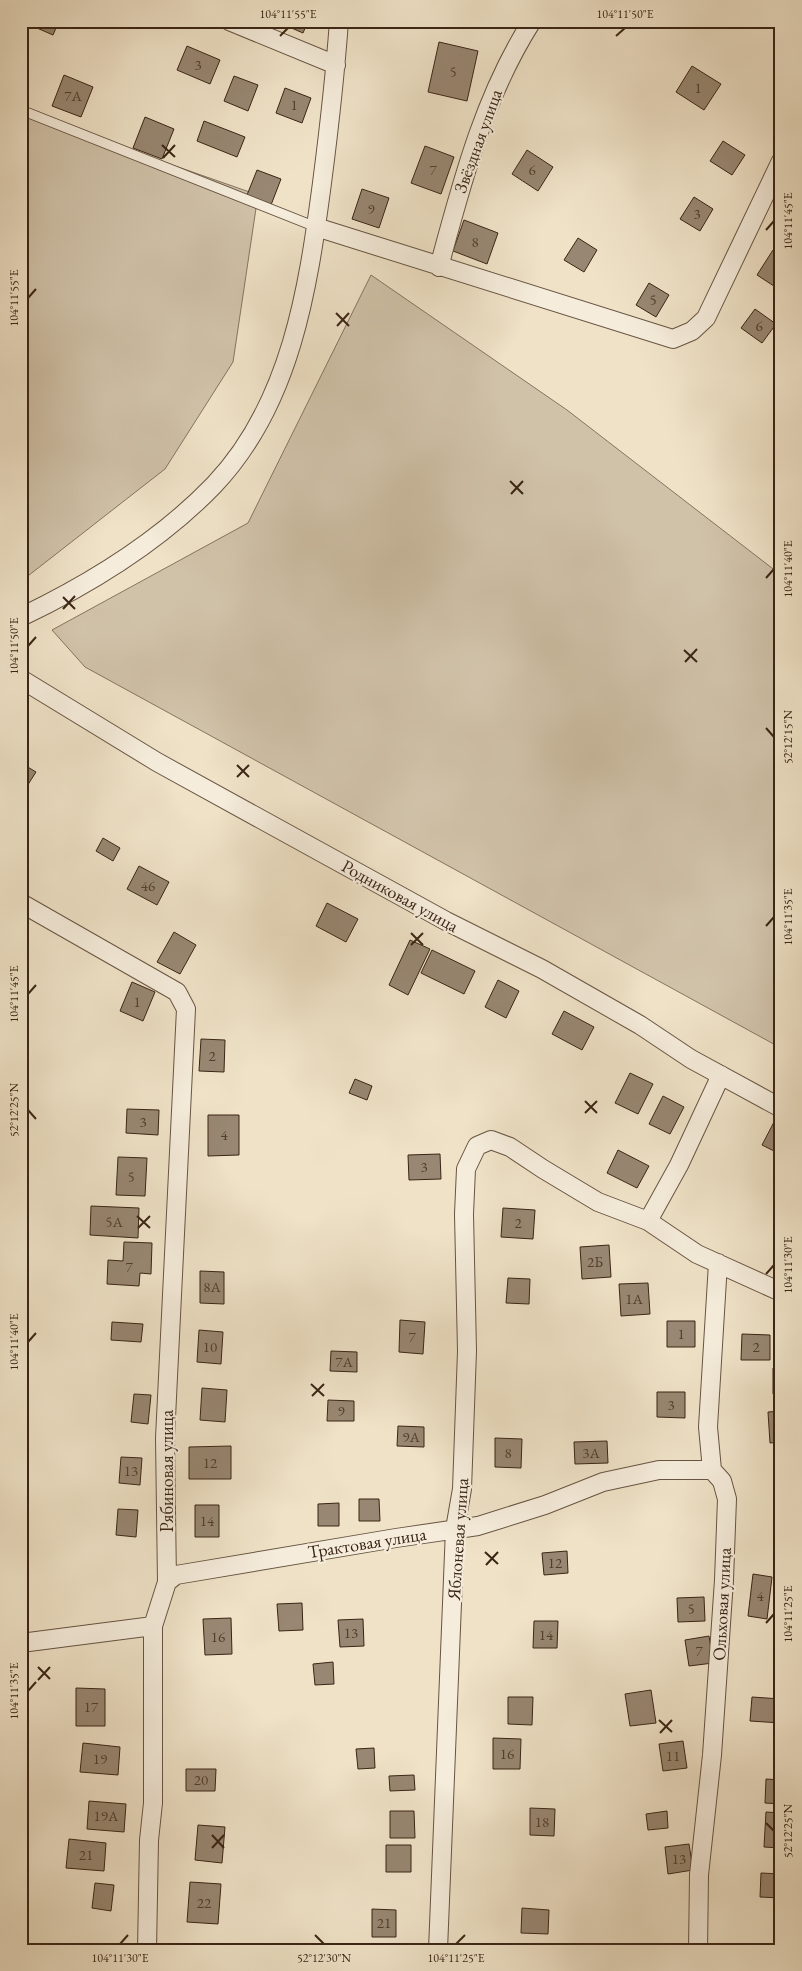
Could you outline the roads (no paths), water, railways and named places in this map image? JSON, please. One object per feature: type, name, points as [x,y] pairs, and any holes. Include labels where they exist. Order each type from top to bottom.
[{"type":"street","points":[[229,21],[336,65]]},
{"type":"street","points":[[21,618],[49,604],[119,561],[155,536],[214,484],[241,451],[270,401],[288,357],[304,297],[316,227],[336,65],[338,21]]},
{"type":"street","name":"Звёздная улица","points":[[439,267],[468,159],[512,53],[532,21]]},
{"type":"street","points":[[316,227],[673,339],[692,331],[706,318],[781,161]]},
{"type":"street","name":"Родниковая улица","points":[[21,679],[157,762],[446,921],[542,969],[640,1025],[691,1059],[781,1108]]},
{"type":"street","name":"Рябиновая улица","points":[[21,903],[178,992],[186,1009],[165,1438],[167,1582],[153,1626],[153,1784],[149,1840],[147,1950]]},
{"type":"street","points":[[721,1075],[679,1165],[648,1221],[698,1254],[781,1292]]},
{"type":"street","name":"Яблоневая улица","points":[[438,1950],[455,1529],[462,1489],[467,1351],[464,1214],[466,1169],[477,1146],[491,1140],[510,1146],[543,1169],[598,1202],[648,1221]]},
{"type":"street","name":"Ольховая улица","points":[[698,1950],[700,1875],[712,1746],[724,1580],[727,1499],[722,1481],[712,1470],[708,1427],[718,1262]]},
{"type":"street","name":"Трактовая улица","points":[[167,1582],[176,1575],[478,1526],[537,1508],[603,1482],[660,1470],[712,1470]]},
{"type":"street","points":[[21,1643],[153,1626]]},
{"type":"lane","points":[[21,110],[316,227]]}]
